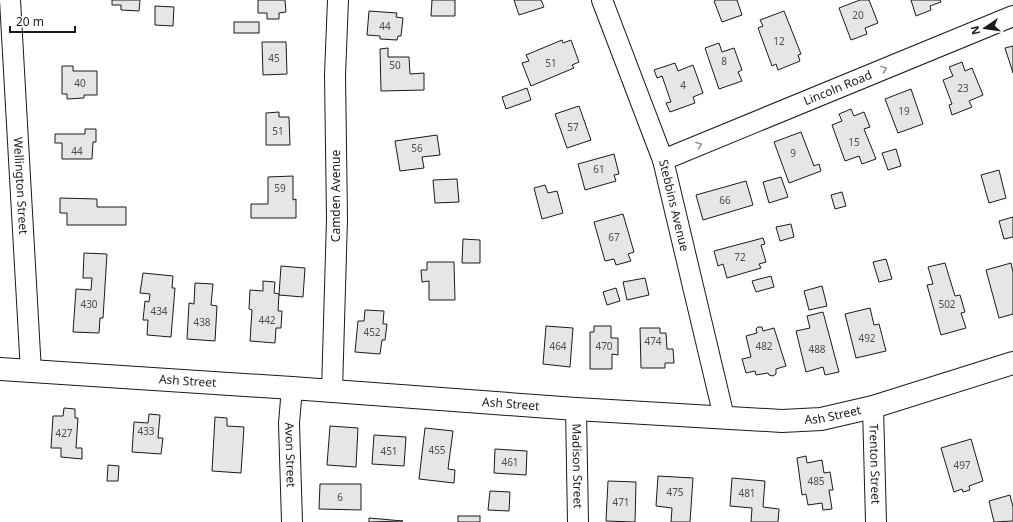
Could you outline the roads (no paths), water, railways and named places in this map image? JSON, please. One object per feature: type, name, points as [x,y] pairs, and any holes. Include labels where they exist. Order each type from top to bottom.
[{"type":"street","name":"Wellington Street","points":[[10,0],[31,372]]},
{"type":"street","name":"Camden Avenue","points":[[332,391],[337,226],[335,75],[338,0]]},
{"type":"street","name":"Stebbins Avenue","points":[[602,0],[663,160],[724,417]]},
{"type":"street","name":"Lincoln Road","points":[[663,160],[1013,16]]},
{"type":"street","name":"Ash Street","points":[[0,370],[292,388],[576,409],[782,421],[821,419],[873,406],[1013,363]]},
{"type":"street","name":"Avon Street","points":[[292,388],[289,423],[292,522]]},
{"type":"street","name":"Trenton Street","points":[[873,406],[876,522]]},
{"type":"street","name":"Madison Street","points":[[576,409],[578,522]]}]
